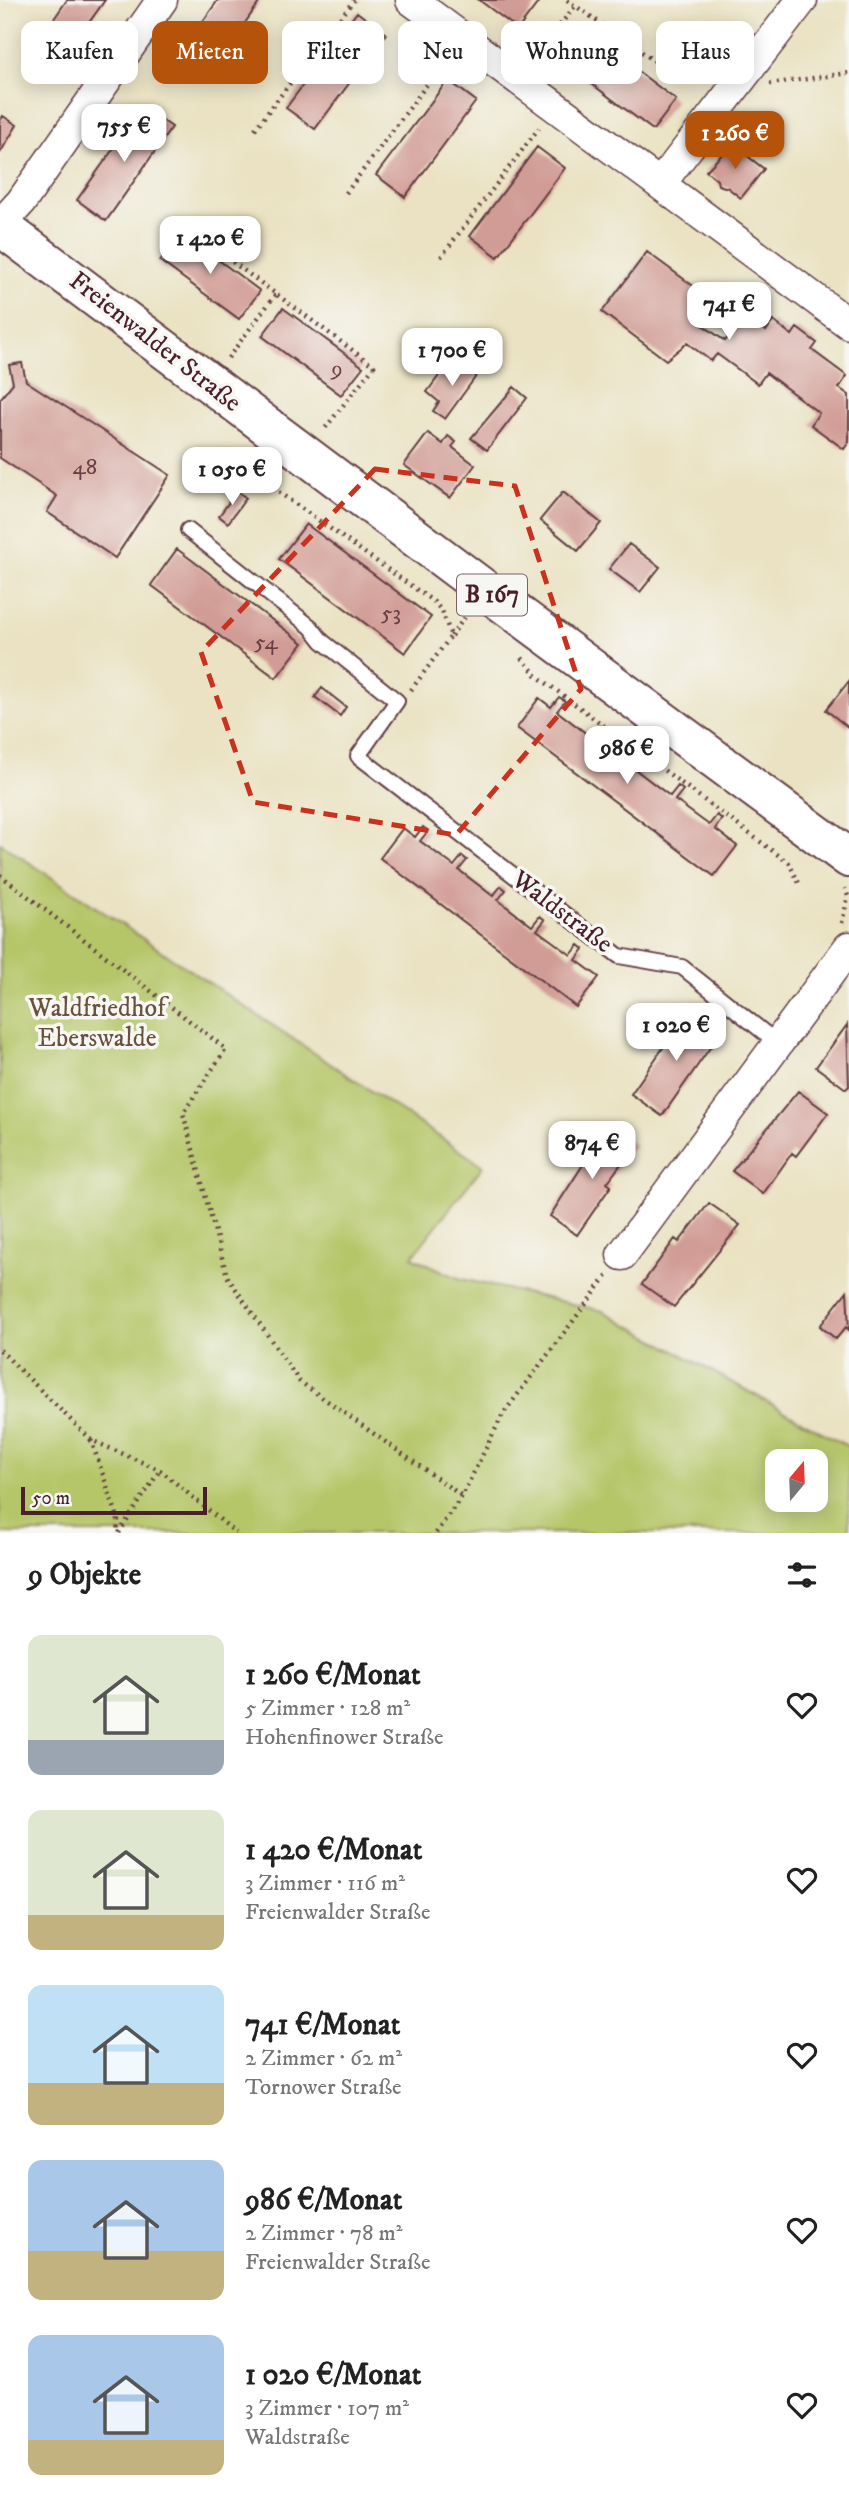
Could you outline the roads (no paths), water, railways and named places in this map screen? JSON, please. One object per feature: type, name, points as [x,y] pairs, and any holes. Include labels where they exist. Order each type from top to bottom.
[{"type":"main road","name":"Freienwalder Straße","points":[[0,225],[846,870]]},
{"type":"street","points":[[0,225],[20,202],[162,0]]},
{"type":"street","points":[[411,0],[849,324]]},
{"type":"street","points":[[660,184],[802,0]]},
{"type":"street","points":[[622,1255],[776,1042],[842,939]]},
{"type":"lane","name":"Waldstraße","points":[[188,530],[311,627],[322,641],[397,701],[358,756],[620,956],[682,967],[776,1042]]},
{"type":"park label","name":"Waldfriedhof Eberswalde","points":[[97,1023]]}]
